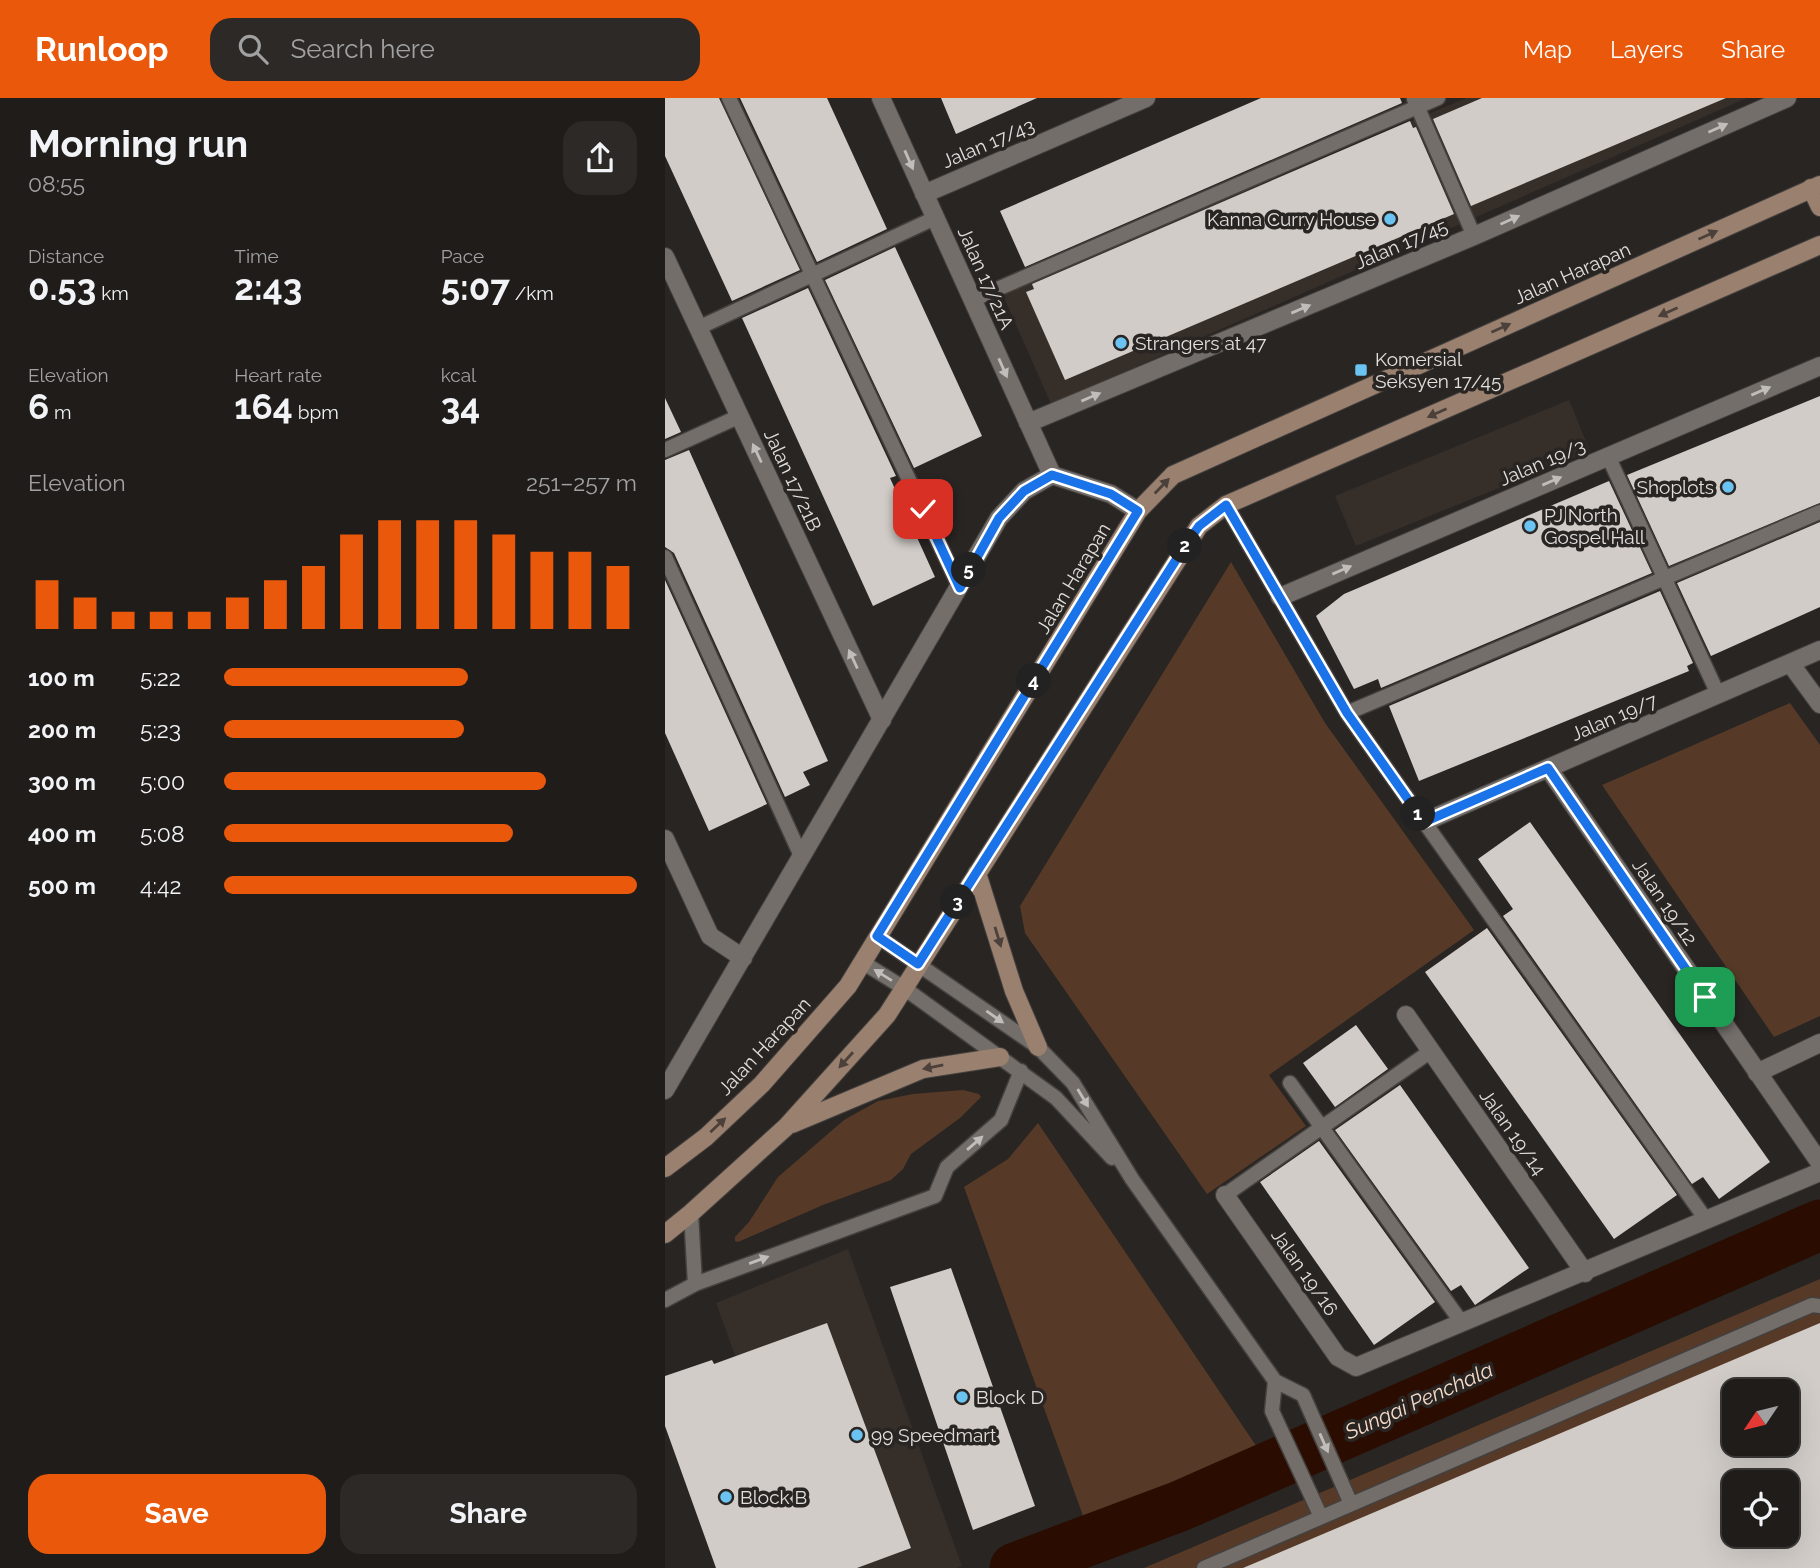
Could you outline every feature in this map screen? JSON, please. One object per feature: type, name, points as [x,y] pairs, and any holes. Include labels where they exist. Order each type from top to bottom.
[{"type":"main road","points":[[1816,186],[1820,207]]},
{"type":"main road","name":"Jalan Harapan","points":[[665,1168],[706,1137],[762,1084],[848,986],[1138,511],[1173,475],[1816,186]]},
{"type":"main road","points":[[665,1234],[786,1127],[887,1014],[1199,526],[1226,505],[1820,245]]},
{"type":"main road","points":[[977,873],[1014,991],[1038,1047]]},
{"type":"main road","points":[[786,1127],[923,1069],[1000,1057]]},
{"type":"street","name":"Jalan 17/21A","points":[[881,98],[1052,475]]},
{"type":"street","name":"Jalan 17/43","points":[[924,194],[1146,98]]},
{"type":"street","name":"Jalan 17/45","points":[[1028,423],[1474,236],[1787,98]]},
{"type":"street","name":"Jalan 17/21B","points":[[665,257],[882,720]]},
{"type":"street","name":"Jalan 19/3","points":[[1280,597],[1820,366]]},
{"type":"street","points":[[665,1090],[999,518],[1024,491],[1052,475],[1111,494],[1138,511]]},
{"type":"street","name":"Jalan 19/7","points":[[1424,822],[1820,650]]},
{"type":"street","points":[[1790,663],[1820,704]]},
{"type":"street","name":"Jalan 19/12","points":[[1548,768],[1820,1163]]},
{"type":"street","points":[[665,839],[710,936],[743,958]]},
{"type":"street","name":"Jalan 19/14","points":[[1406,1015],[1584,1273]]},
{"type":"street","points":[[1757,1073],[1820,1043]]},
{"type":"street","points":[[1462,1323],[1820,1172]]},
{"type":"street","name":"Jalan 19/16","points":[[1225,1195],[1338,1357],[1356,1367],[1462,1323]]},
{"type":"lane","points":[[729,98],[960,588]]},
{"type":"lane","points":[[972,300],[1416,102],[1438,98]]},
{"type":"lane","points":[[1416,102],[1474,236]]},
{"type":"lane","points":[[698,328],[935,218]]},
{"type":"lane","points":[[665,450],[740,416]]},
{"type":"lane","points":[[1608,456],[1718,694]]},
{"type":"lane","points":[[1226,505],[1347,713],[1707,1221]]},
{"type":"lane","points":[[1347,713],[1820,512]]},
{"type":"lane","points":[[665,557],[802,858]]},
{"type":"lane","points":[[877,936],[1038,1047],[1073,1083],[1132,1180],[1275,1381],[1303,1395],[1349,1497]]},
{"type":"lane","points":[[862,962],[904,988],[1056,1098],[1132,1180]]},
{"type":"lane","points":[[1225,1195],[1431,1051]]},
{"type":"lane","points":[[665,1300],[695,1284],[935,1196],[947,1167],[1001,1120],[1021,1071]]},
{"type":"lane","points":[[1290,1083],[1462,1323]]},
{"type":"lane","points":[[691,1213],[695,1284]]},
{"type":"lane","points":[[1204,1568],[1321,1517],[1349,1497],[1812,1305],[1820,1306]]},
{"type":"lane","points":[[1275,1381],[1272,1411],[1321,1517]]},
{"type":"shaded area","points":[[1466,98],[1747,98],[1051,404],[1002,293]]},
{"type":"shaded area","points":[[1569,400],[1590,451],[1356,546],[1335,496]]},
{"type":"shaded area","points":[[1231,562],[1325,723],[1474,930],[1269,1075],[1306,1126],[1207,1194],[1025,933],[1020,906]]},
{"type":"shaded area","points":[[1790,703],[1820,745],[1820,1016],[1774,1037],[1602,785]]},
{"type":"shaded area","points":[[963,1090],[981,1097],[960,1118],[911,1154],[903,1169],[891,1180],[735,1241],[735,1237],[749,1222],[778,1177],[844,1120],[878,1101],[913,1094]]},
{"type":"shaded area","points":[[1038,1123],[1261,1453],[1086,1524],[964,1187],[1008,1159]]},
{"type":"shaded area","points":[[848,1249],[962,1566],[957,1568],[812,1568],[716,1303]]},
{"type":"shaded area","points":[[1820,1279],[1820,1568],[1144,1568]]},
{"type":"building","points":[[665,98],[719,98],[800,270],[732,301],[665,156]]},
{"type":"building","points":[[740,98],[827,98],[887,229],[817,262]]},
{"type":"building","points":[[941,98],[1037,98],[956,134]]},
{"type":"building","points":[[1261,98],[1400,98],[1402,103],[1025,267],[1000,211]]},
{"type":"building","points":[[1482,98],[1726,98],[1471,206],[1433,119]]},
{"type":"building","points":[[1410,121],[1413,128],[1416,127],[1454,214],[1065,380],[1026,292],[1034,289],[1032,284]]},
{"type":"building","points":[[895,247],[982,436],[914,468],[825,280]]},
{"type":"building","points":[[808,288],[896,476],[890,478],[935,577],[873,606],[742,318]]},
{"type":"building","name":"Shoplots","points":[[1820,396],[1820,503],[1669,566],[1627,475]]},
{"type":"building","points":[[665,398],[681,432],[665,439]]},
{"type":"building","points":[[689,450],[828,761],[803,772],[810,785],[785,797],[674,553],[665,547],[665,460]]},
{"type":"building","points":[[1609,481],[1652,573],[1381,688],[1378,679],[1354,689],[1316,616],[1344,594]]},
{"type":"building","points":[[1820,522],[1820,607],[1711,656],[1677,583]]},
{"type":"building","points":[[665,580],[767,804],[709,831],[665,733]]},
{"type":"building","points":[[1660,591],[1693,663],[1687,666],[1689,671],[1419,781],[1389,706]]},
{"type":"building","points":[[1530,822],[1770,1162],[1719,1199],[1703,1177],[1692,1184],[1503,916],[1513,909],[1478,859]]},
{"type":"building","points":[[1487,928],[1677,1195],[1614,1239],[1425,972]]},
{"type":"building","points":[[1356,1025],[1388,1069],[1335,1107],[1303,1063]]},
{"type":"building","points":[[1400,1085],[1529,1268],[1475,1305],[1461,1285],[1451,1291],[1335,1130]]},
{"type":"building","points":[[1319,1141],[1435,1302],[1374,1345],[1260,1182]]},
{"type":"building","name":"Block D","points":[[951,1268],[1035,1506],[973,1530],[890,1287]]},
{"type":"building","points":[[827,1323],[911,1548],[857,1568],[716,1568],[665,1426],[665,1376],[712,1360],[714,1364]]},
{"type":"building","points":[[1820,1323],[1820,1568],[1243,1568]]},
{"type":"waterway","name":"Sungai Penchala","points":[[1015,1568],[1180,1506],[1820,1225]]},
{"type":"place","name":"Kanna Curry House","points":[[1390,219]]},
{"type":"place","name":"Strangers at 47","points":[[1121,343]]},
{"type":"place","name":"Komersial Seksyen 17/45","points":[[1361,370]]},
{"type":"place","name":"Shoplots","points":[[1728,487]]},
{"type":"place","name":"PJ North Gospel Hall","points":[[1530,526]]},
{"type":"place","name":"Block D","points":[[962,1397]]},
{"type":"place","name":"99 Speedmart","points":[[857,1435]]},
{"type":"place","name":"Block B","points":[[726,1497]]},
{"type":"route","points":[[923,509],[960,588],[999,518],[1024,491],[1052,475],[1111,494],[1138,511],[877,936],[918,964],[1181,552],[1199,526],[1226,505],[1347,713],[1424,822],[1548,768],[1705,997]]}]
